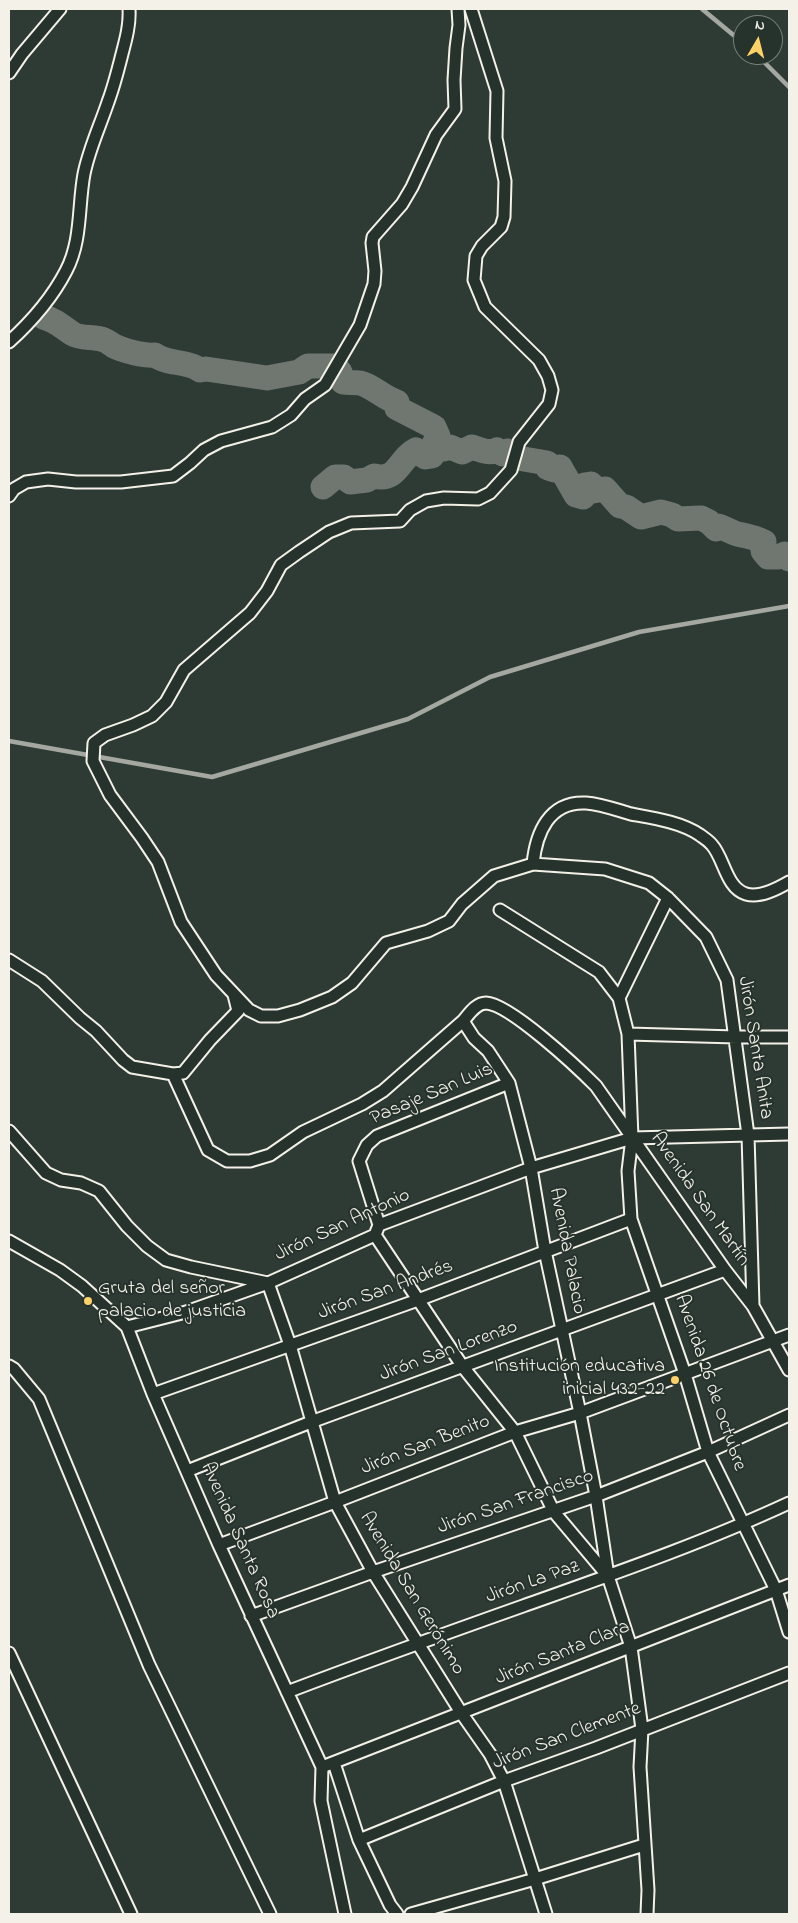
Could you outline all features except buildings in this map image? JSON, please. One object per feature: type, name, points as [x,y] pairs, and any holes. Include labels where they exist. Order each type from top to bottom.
[{"type":"street","points":[[9,73],[22,54],[60,9]]},
{"type":"street","points":[[9,342],[33,320],[66,273],[71,262],[79,225],[84,176],[94,138],[109,101],[128,28],[129,9]]},
{"type":"street","points":[[9,496],[14,489],[26,482],[48,479],[76,482],[121,482],[173,476],[204,450],[222,441],[272,427],[291,415],[306,399],[325,385],[360,325],[371,292],[375,272],[373,237],[402,204],[436,135],[455,108],[454,80],[459,25],[458,9]]},
{"type":"street","points":[[471,9],[497,91],[496,138],[505,181],[504,217],[501,227],[482,246],[476,256],[474,280],[485,307],[538,360],[548,376],[552,390],[549,404],[519,442],[511,470],[490,493],[478,499],[444,498],[426,501],[410,510],[400,521],[351,523],[329,532],[281,565],[267,592],[250,613],[184,670],[166,702],[152,716],[133,725],[105,734],[94,743],[93,761],[110,795],[158,862],[181,922],[216,975],[249,1010],[261,1016],[278,1016],[300,1010],[332,996],[352,983],[386,943],[428,931],[449,921],[462,904],[494,876],[533,864],[539,834],[555,811],[570,805],[586,803],[660,820],[698,834],[712,845],[733,885],[746,894],[770,893],[789,882]]},
{"type":"street","name":"Jirón Santa Anita","points":[[533,864],[605,868],[649,883],[668,898],[706,937],[727,980],[736,1037],[748,1135],[753,1306]]},
{"type":"street","points":[[500,910],[599,972],[619,998],[668,898]]},
{"type":"street","points":[[9,960],[42,981],[132,1067],[173,1074],[183,1072],[238,1011],[233,994]]},
{"type":"street","name":"Avenida San Martín","points":[[619,998],[628,1034],[632,1138],[725,1270],[753,1306],[789,1370]]},
{"type":"street","points":[[173,1074],[208,1150],[227,1161],[250,1161],[270,1155],[303,1132],[362,1104],[383,1091],[463,1021],[478,1005],[487,1003],[510,1013],[571,1061],[596,1086],[632,1138]]},
{"type":"street","name":"Avenida Palacio","points":[[463,1021],[474,1038],[488,1051],[510,1082],[531,1168],[545,1252],[580,1413],[596,1496],[608,1576],[631,1646],[642,1729]]},
{"type":"street","points":[[628,1034],[789,1037]]},
{"type":"street","name":"Pasaje San Luis","points":[[510,1082],[377,1136],[367,1145],[359,1162],[377,1230],[418,1300],[463,1367],[515,1432],[554,1512],[608,1576]]},
{"type":"street","points":[[9,1131],[46,1173],[61,1180],[81,1183],[99,1191],[127,1226],[147,1246],[166,1260],[191,1267],[268,1282]]},
{"type":"street","name":"Jirón San Antonio","points":[[127,1327],[186,1312],[268,1282],[377,1230],[531,1168],[632,1138],[789,1134]]},
{"type":"street","name":"Avenida 26 de Octubre","points":[[632,1138],[628,1171],[630,1220],[685,1374],[708,1452],[776,1590],[789,1632]]},
{"type":"street","name":"Jirón San Andrés","points":[[154,1394],[418,1300],[630,1220]]},
{"type":"street","points":[[9,1240],[60,1270],[82,1286],[127,1327]]},
{"type":"street","name":"Jirón San Lorenzo","points":[[186,1471],[311,1422],[725,1270]]},
{"type":"street","name":"Avenida San Gerónimo","points":[[268,1282],[290,1345],[335,1502],[373,1572],[462,1714],[490,1754],[504,1781],[546,1914]]},
{"type":"street","name":"Avenida Santa Rosa","points":[[127,1327],[186,1471],[322,1767]]},
{"type":"street","name":"Jirón San Benito","points":[[219,1545],[515,1432],[580,1413],[789,1335]]},
{"type":"street","points":[[9,1366],[14,1369],[38,1399],[149,1665],[270,1914]]},
{"type":"street","name":"Jirón San Francisco","points":[[251,1616],[373,1572],[554,1512],[708,1452],[789,1415]]},
{"type":"street","name":"Jirón La Paz","points":[[288,1692],[417,1643],[608,1576],[743,1524],[789,1503]]},
{"type":"street","name":"Jirón Santa Clara","points":[[322,1767],[789,1585]]},
{"type":"street","points":[[9,1653],[131,1914]]},
{"type":"street","name":"Jirón San Clemente","points":[[360,1840],[504,1781],[789,1674]]},
{"type":"street","points":[[642,1729],[640,1767],[647,1914]]},
{"type":"street","points":[[334,1763],[360,1840],[396,1914]]},
{"type":"street","points":[[322,1767],[321,1801],[345,1914]]},
{"type":"street","points":[[411,1914],[535,1879],[644,1845]]},
{"type":"waterway","points":[[702,9],[733,35]]},
{"type":"waterway","points":[[767,65],[789,87]]},
{"type":"waterway","points":[[43,317],[55,322],[76,336],[100,339],[123,350],[155,355],[165,360],[189,365],[200,370],[206,369],[267,378],[299,372],[308,366],[333,366],[340,372],[343,382],[360,383],[369,387],[397,402],[397,408],[434,427],[438,436],[434,444],[438,449],[450,447],[462,452],[472,447],[488,452],[497,450],[503,454],[507,451],[512,457],[547,463],[548,468],[554,470],[560,467],[576,495],[583,497],[584,485],[591,484],[593,491],[605,489],[620,506],[626,507],[641,517],[661,512],[678,519],[701,518],[709,522],[716,529],[718,526],[764,542],[763,551],[768,557],[778,557],[785,554],[789,559]]},
{"type":"waterway","points":[[323,487],[335,477],[344,477],[350,482],[367,480],[374,476],[388,476],[416,450],[425,457],[432,456],[433,451],[438,449]]},
{"type":"waterway","points":[[9,741],[212,777],[408,719],[490,677],[639,632],[789,606]]},
{"type":"place","name":"Gruta del señor palacio de justicia","points":[[88,1301]]},
{"type":"place","name":"Institución educativa inicial 432-22","points":[[675,1380]]}]
